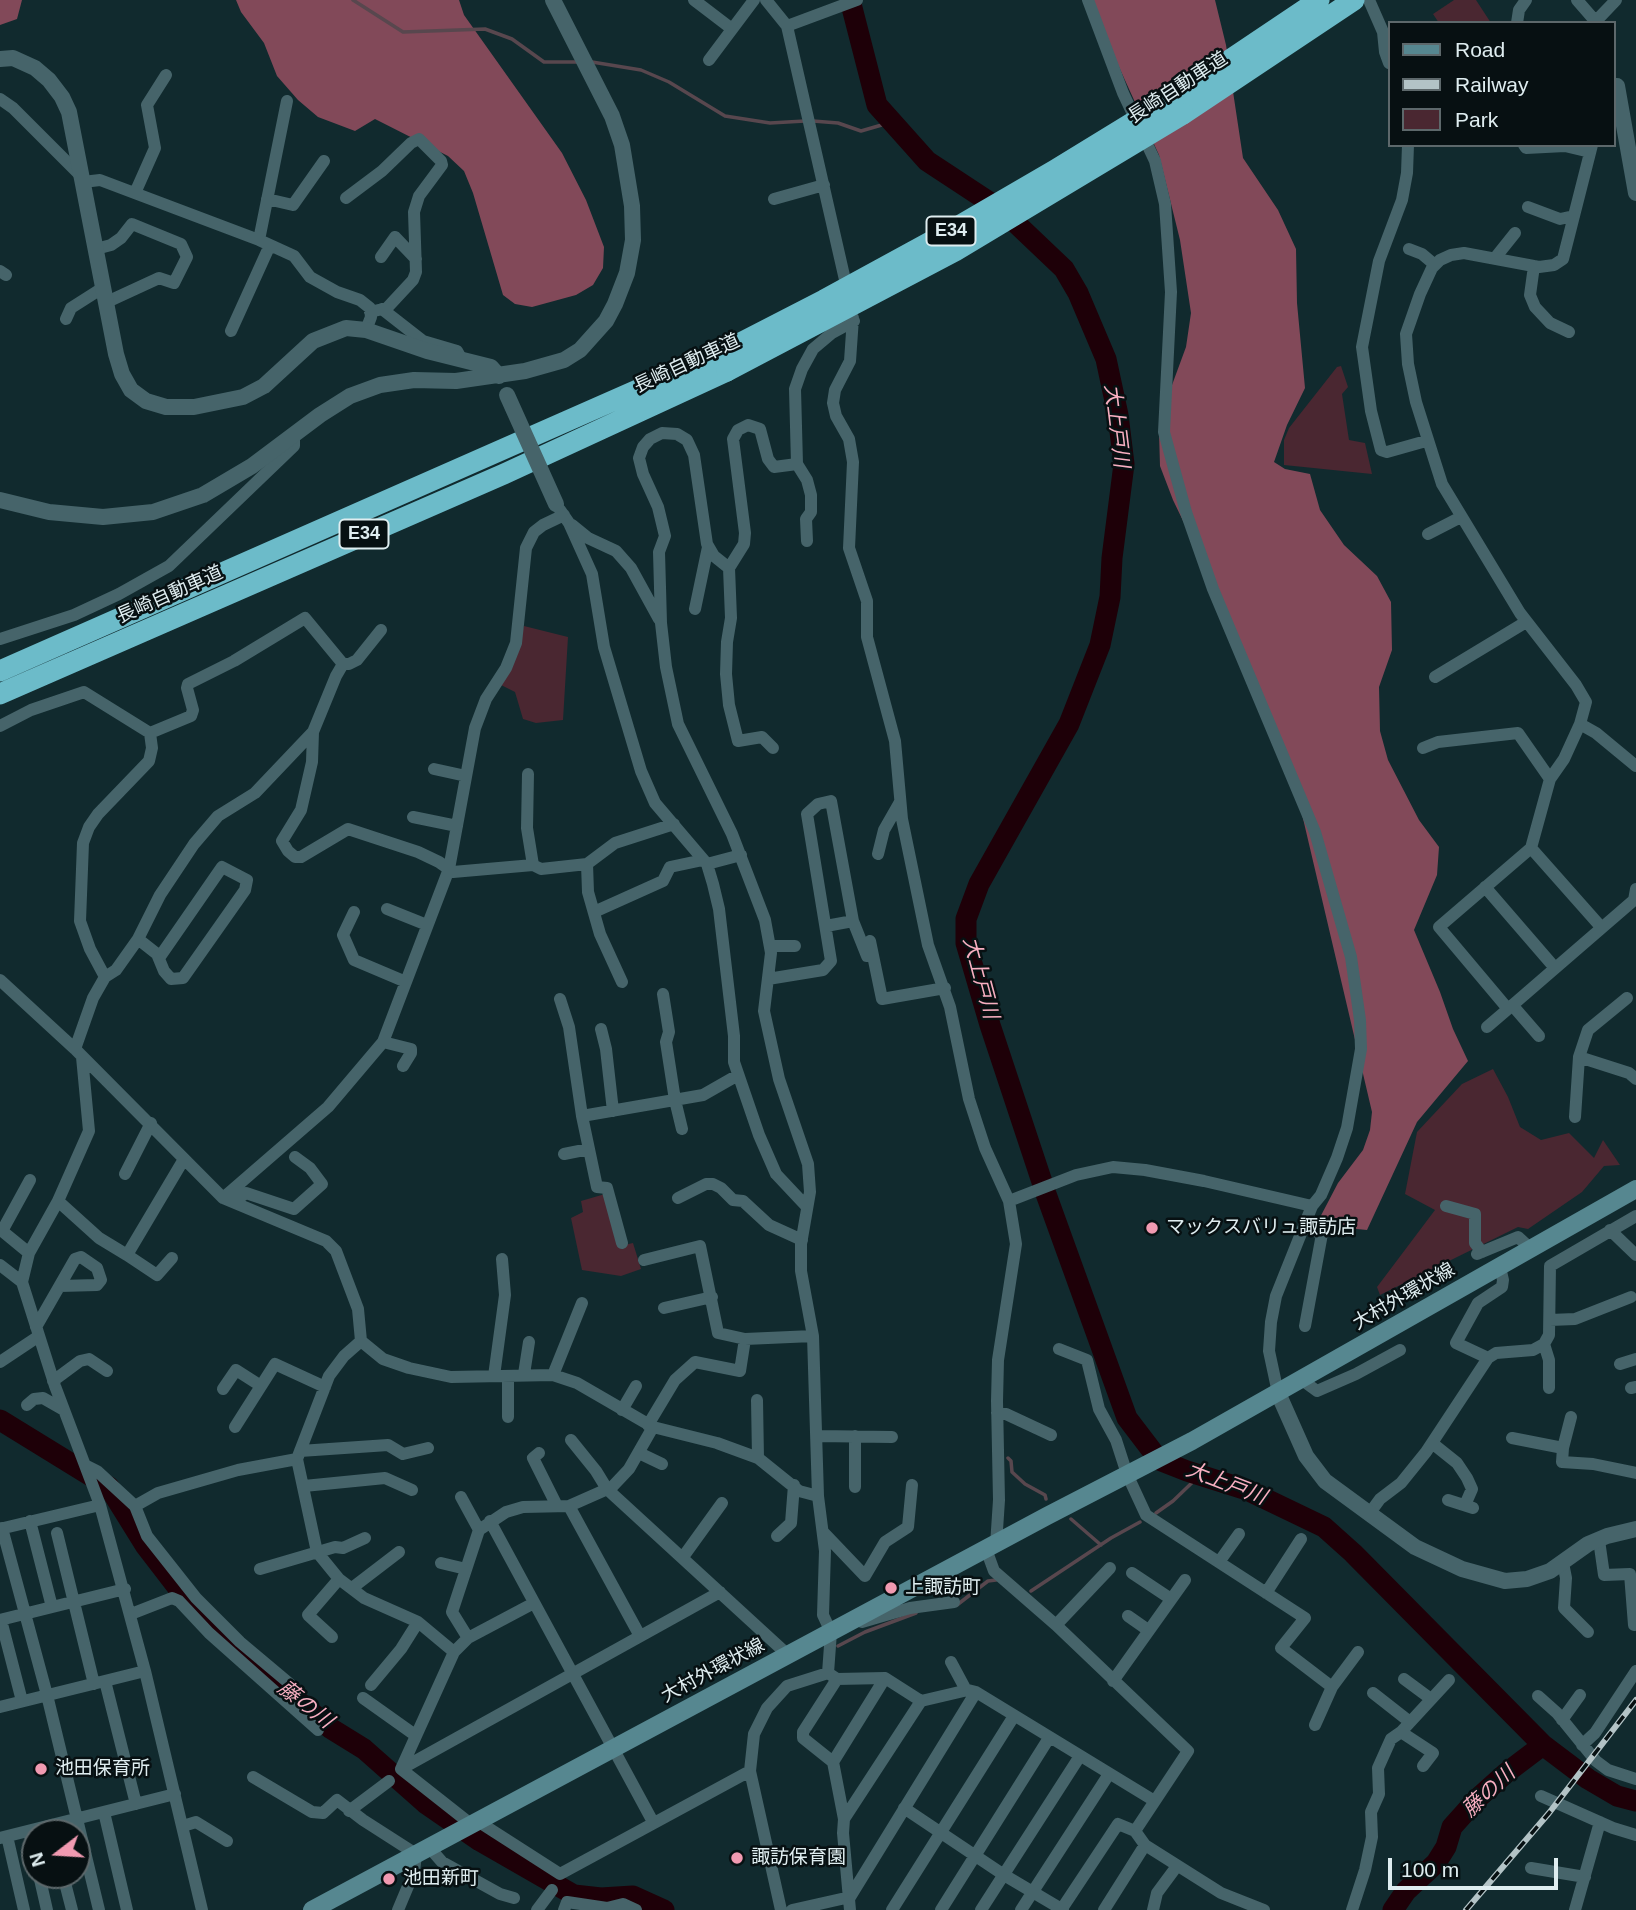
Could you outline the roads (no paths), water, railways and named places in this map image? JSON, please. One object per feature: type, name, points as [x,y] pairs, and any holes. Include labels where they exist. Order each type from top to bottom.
[{"type":"highway","name":"長崎自動車道","points":[[1179,105],[1319,0]]},
{"type":"highway","name":"長崎自動車道","points":[[0,694],[504,474],[723,362],[824,300],[1055,170],[1179,105],[1354,0]]},
{"type":"highway","name":"長崎自動車道","points":[[0,671],[723,362]]},
{"type":"main road","name":"大村外環状線","points":[[312,1910],[1192,1441],[1636,1189]]},
{"type":"street","points":[[0,500],[50,512],[103,517],[153,512],[203,495],[252,466],[349,396],[380,385],[414,380],[456,381],[525,371],[564,360],[580,350],[606,321],[615,304],[626,273],[633,240],[632,206],[628,173],[612,116],[553,0]]},
{"type":"street","points":[[694,0],[732,29]]},
{"type":"street","points":[[709,60],[754,0]]},
{"type":"street","points":[[765,0],[787,26],[854,321],[850,361],[835,390],[833,403],[836,416],[849,439],[853,463],[849,548],[867,601],[867,637],[892,728],[902,819],[928,945],[945,988],[969,1099],[985,1147],[1009,1201],[1016,1244],[998,1360],[999,1500],[991,1547],[994,1571],[1056,1625],[1188,1751],[1153,1800],[1135,1831]]},
{"type":"street","points":[[787,26],[857,0]]},
{"type":"street","points":[[1088,0],[1123,93],[1155,162],[1165,204],[1171,292],[1164,432],[1186,512],[1213,589],[1315,832],[1351,957],[1360,1020],[1362,1049],[1344,1138],[1321,1195],[1312,1206],[1276,1296],[1269,1351],[1278,1394],[1306,1456],[1325,1480],[1415,1547],[1484,1577],[1505,1581],[1527,1579],[1550,1571],[1599,1540],[1636,1529]]},
{"type":"street","points":[[1369,0],[1383,33],[1388,60]]},
{"type":"street","points":[[1517,21],[1519,10],[1526,0]]},
{"type":"street","points":[[1577,0],[1596,21]]},
{"type":"street","points":[[1598,21],[1616,0]]},
{"type":"street","points":[[0,59],[13,58],[34,68],[49,80],[69,112],[122,374],[131,390],[146,401],[166,407],[194,407],[243,397],[264,386],[313,341],[346,328],[366,331],[426,351],[491,367],[499,374],[592,574],[604,647],[637,760],[655,803],[705,862],[719,909],[734,1036],[734,1062],[776,1174],[807,1207]]},
{"type":"street","points":[[135,193],[155,148],[147,106],[166,75]]},
{"type":"street","points":[[1615,89],[1636,193]]},
{"type":"street","points":[[0,99],[13,108],[82,180],[100,180],[294,256],[310,277],[337,292],[360,300],[423,341],[457,351],[462,360]]},
{"type":"street","points":[[231,331],[264,242],[267,199],[287,101]]},
{"type":"street","points":[[346,198],[419,139],[442,165],[419,196],[414,212],[416,272],[413,281],[387,308],[376,311],[366,331]]},
{"type":"street","points":[[1408,147],[1402,200],[1378,261],[1362,347],[1371,411],[1381,450],[1387,452],[1426,441]]},
{"type":"street","points":[[1527,150],[1556,147]]},
{"type":"street","points":[[1539,1036],[1439,927],[1531,848],[1550,779],[1564,759],[1586,702],[1527,622],[1442,484],[1426,441],[1408,364],[1406,334],[1420,294],[1435,265],[1451,255],[1464,253],[1534,266],[1554,265],[1563,259],[1591,149]]},
{"type":"street","points":[[267,199],[293,205],[324,161]]},
{"type":"street","points":[[774,199],[824,185]]},
{"type":"street","points":[[1528,207],[1560,219],[1574,216]]},
{"type":"street","points":[[66,319],[71,308],[105,294],[159,278],[174,283],[187,257],[181,244],[132,224],[121,238],[111,245],[96,249]]},
{"type":"street","points":[[1496,258],[1515,233]]},
{"type":"street","points":[[381,257],[395,237],[416,259]]},
{"type":"street","points":[[1409,249],[1422,254],[1435,265]]},
{"type":"street","points":[[1534,266],[1530,295],[1535,307],[1550,323],[1569,332]]},
{"type":"street","points":[[807,541],[806,519],[811,512],[811,495],[807,480],[797,464],[795,389],[813,349],[854,321]]},
{"type":"street","points":[[773,748],[762,737],[738,741],[726,674],[731,618],[729,568],[744,544],[745,533],[733,439],[738,430],[748,425],[760,429],[768,459],[774,467],[797,464]]},
{"type":"street","points":[[695,609],[708,547],[694,454],[687,440],[677,434],[662,433],[650,439],[639,458],[658,507],[665,536],[659,552],[661,623],[666,667],[678,724],[741,855],[765,920],[769,946],[764,1011],[779,1079],[808,1164],[810,1192],[802,1240],[801,1271],[813,1336],[818,1496],[825,1551],[823,1615],[831,1632],[832,1676],[803,1732],[803,1738],[833,1762],[844,1819],[850,1904]]},
{"type":"street","points":[[0,639],[74,615],[120,594],[169,566],[294,446],[294,435]]},
{"type":"street","points":[[563,514],[587,538],[616,551],[631,568],[661,623]]},
{"type":"street","points":[[228,1200],[328,1107],[383,1042],[449,869],[475,727],[485,699],[506,668],[516,643],[526,548],[534,531],[563,514]]},
{"type":"street","points":[[1429,534],[1461,516]]},
{"type":"street","points":[[708,547],[714,556],[729,568]]},
{"type":"street","points":[[150,733],[191,716],[193,710],[188,684],[234,661],[305,618],[343,664]]},
{"type":"street","points":[[1435,677],[1527,622]]},
{"type":"street","points":[[343,664],[357,660],[381,630]]},
{"type":"street","points":[[343,664],[313,732],[312,762],[301,810],[282,841],[295,857],[301,857],[348,829],[418,852],[453,872],[533,865],[541,869],[587,864],[615,843],[674,824]]},
{"type":"street","points":[[0,726],[31,710],[84,692],[150,733]]},
{"type":"street","points":[[1580,723],[1636,765]]},
{"type":"street","points":[[1458,726],[1460,739]]},
{"type":"street","points":[[202,1910],[125,1589],[87,1466],[53,1381],[22,1282],[29,1253],[58,1201],[89,1131],[79,1053],[93,998],[105,977],[116,970],[138,939],[160,895],[194,844],[218,816],[255,793],[313,732]]},
{"type":"street","points":[[105,977],[79,921],[83,843],[98,814],[149,761],[152,748],[150,733]]},
{"type":"street","points":[[1423,748],[1438,742],[1518,733],[1550,779]]},
{"type":"street","points":[[434,769],[466,776]]},
{"type":"street","points":[[528,774],[527,828],[533,865]]},
{"type":"street","points":[[768,979],[823,970],[831,961],[807,814],[818,804],[831,801],[853,921],[867,956],[878,960]]},
{"type":"street","points":[[878,854],[884,830],[901,802]]},
{"type":"street","points":[[413,817],[457,826]]},
{"type":"street","points":[[1531,848],[1601,927]]},
{"type":"street","points":[[594,912],[663,881],[670,867],[741,855]]},
{"type":"street","points":[[587,864],[588,892],[600,934],[622,982]]},
{"type":"street","points":[[138,939],[159,958],[171,979],[183,978],[245,890],[247,880],[222,867],[159,958]]},
{"type":"street","points":[[1485,887],[1555,968]]},
{"type":"street","points":[[1487,1027],[1634,900],[1636,889]]},
{"type":"street","points":[[387,909],[427,925]]},
{"type":"street","points":[[354,912],[343,935],[354,960],[406,982]]},
{"type":"street","points":[[825,926],[853,921]]},
{"type":"street","points":[[870,941],[878,960],[882,999],[945,988]]},
{"type":"street","points":[[769,946],[795,946]]},
{"type":"street","points":[[0,980],[79,1053],[228,1200],[326,1241],[336,1251],[358,1309],[361,1341],[383,1359],[409,1368],[452,1377],[553,1375],[577,1383],[651,1426],[717,1443],[758,1458],[799,1490],[818,1496]]},
{"type":"street","points":[[663,995],[669,1032],[666,1042],[682,1129]]},
{"type":"street","points":[[1575,1117],[1579,1056],[1588,1030],[1627,998]]},
{"type":"street","points":[[560,999],[569,1027],[582,1116],[597,1187],[607,1188],[622,1243]]},
{"type":"street","points":[[601,1029],[613,1111]]},
{"type":"street","points":[[383,1042],[411,1049],[403,1066]]},
{"type":"street","points":[[1579,1056],[1629,1073],[1636,1079]]},
{"type":"street","points":[[582,1116],[703,1095],[738,1075]]},
{"type":"street","points":[[125,1174],[151,1123]]},
{"type":"street","points":[[564,1154],[589,1149]]},
{"type":"street","points":[[228,1200],[246,1192],[294,1209],[322,1184],[310,1168],[295,1157]]},
{"type":"street","points":[[127,1255],[184,1159]]},
{"type":"street","points":[[1009,1201],[1076,1175],[1113,1167],[1145,1170],[1312,1206]]},
{"type":"street","points":[[29,1253],[2,1231],[30,1180]]},
{"type":"street","points":[[678,1198],[706,1184],[713,1184],[733,1200],[743,1201],[769,1225],[802,1240]]},
{"type":"street","points":[[58,1201],[99,1238],[157,1275],[172,1258]]},
{"type":"street","points":[[1446,1206],[1475,1214],[1475,1243],[1479,1254],[1518,1237],[1531,1249]]},
{"type":"street","points":[[1369,1514],[1380,1499],[1401,1483],[1432,1443],[1488,1358],[1496,1353],[1533,1350],[1544,1344],[1549,1335],[1550,1266],[1636,1216]]},
{"type":"street","points":[[1304,1227],[1322,1234],[1307,1277],[1305,1326]]},
{"type":"street","points":[[1610,1230],[1636,1255]]},
{"type":"street","points":[[644,1260],[700,1247],[718,1333],[745,1339],[813,1336]]},
{"type":"street","points":[[494,1376],[505,1295],[502,1259]]},
{"type":"street","points":[[0,1265],[22,1282]]},
{"type":"street","points":[[1488,1358],[1456,1343],[1478,1303],[1502,1287],[1500,1267]]},
{"type":"street","points":[[0,1362],[37,1332],[60,1286]]},
{"type":"street","points":[[664,1308],[712,1297]]},
{"type":"street","points":[[1550,1320],[1575,1319],[1630,1297]]},
{"type":"street","points":[[553,1375],[582,1303]]},
{"type":"street","points":[[468,1638],[452,1612],[479,1530],[506,1511],[523,1507],[563,1506],[612,1487],[629,1469],[639,1453],[675,1380],[695,1362],[740,1371],[745,1339]]},
{"type":"street","points":[[361,1341],[344,1356],[329,1376],[298,1455],[317,1552],[339,1579],[364,1598],[418,1622],[454,1652]]},
{"type":"street","points":[[524,1374],[530,1342]]},
{"type":"street","points":[[1544,1344],[1549,1360],[1549,1388]]},
{"type":"street","points":[[1059,1349],[1087,1360],[1100,1409],[1131,1472],[1146,1515],[1305,1618],[1281,1648],[1332,1687]]},
{"type":"street","points":[[1302,1380],[1317,1391],[1400,1350]]},
{"type":"street","points":[[53,1381],[80,1361],[89,1359],[107,1371]]},
{"type":"street","points":[[1620,1364],[1636,1359]]},
{"type":"street","points":[[235,1427],[275,1364],[325,1387]]},
{"type":"street","points":[[223,1389],[236,1370],[261,1386]]},
{"type":"street","points":[[508,1376],[508,1417]]},
{"type":"street","points":[[622,1410],[636,1387]]},
{"type":"street","points":[[27,1405],[34,1399],[43,1398],[64,1410]]},
{"type":"street","points":[[757,1400],[758,1458]]},
{"type":"street","points":[[997,1413],[1006,1414],[1051,1435]]},
{"type":"street","points":[[1571,1418],[1562,1462],[1593,1464],[1636,1473]]},
{"type":"street","points":[[817,1436],[892,1437]]},
{"type":"street","points":[[855,1436],[860,1457],[855,1487]]},
{"type":"street","points":[[1512,1438],[1563,1448]]},
{"type":"street","points":[[571,1440],[607,1489],[788,1655]]},
{"type":"street","points":[[1432,1443],[1457,1463],[1472,1489],[1469,1506],[1448,1500]]},
{"type":"street","points":[[135,1506],[158,1493],[298,1455],[388,1445],[403,1454],[428,1448]]},
{"type":"street","points":[[539,1453],[533,1458],[640,1636]]},
{"type":"street","points":[[639,1453],[662,1464]]},
{"type":"street","points":[[87,1466],[97,1471],[135,1506],[147,1536],[196,1598],[240,1642],[290,1684]]},
{"type":"street","points":[[304,1486],[385,1478],[412,1490]]},
{"type":"street","points":[[777,1536],[791,1523],[794,1485]]},
{"type":"street","points":[[823,1532],[865,1576],[885,1542],[908,1527],[912,1485]]},
{"type":"street","points":[[461,1497],[479,1530]]},
{"type":"street","points":[[683,1557],[722,1503]]},
{"type":"street","points":[[100,1505],[1,1528],[26,1614],[77,1819],[174,1794]]},
{"type":"street","points":[[30,1521],[52,1607]]},
{"type":"street","points":[[490,1521],[653,1822]]},
{"type":"street","points":[[57,1533],[136,1804]]},
{"type":"street","points":[[1219,1562],[1239,1534]]},
{"type":"street","points":[[260,1569],[335,1547],[343,1548],[365,1538]]},
{"type":"street","points":[[1266,1593],[1301,1539]]},
{"type":"street","points":[[1599,1540],[1604,1575],[1630,1574],[1634,1625]]},
{"type":"street","points":[[352,1588],[399,1552]]},
{"type":"street","points":[[441,1563],[466,1569]]},
{"type":"street","points":[[1563,1563],[1566,1578],[1564,1608],[1588,1632]]},
{"type":"street","points":[[1056,1625],[1110,1568]]},
{"type":"street","points":[[1132,1573],[1171,1599]]},
{"type":"street","points":[[332,1637],[308,1615],[339,1579]]},
{"type":"street","points":[[1113,1681],[1185,1580]]},
{"type":"street","points":[[22,1701],[1,1620],[125,1589]]},
{"type":"street","points":[[401,1769],[720,1592]]},
{"type":"street","points":[[131,1614],[172,1598],[180,1601],[209,1633],[318,1730]]},
{"type":"street","points":[[831,1632],[910,1608],[954,1602]]},
{"type":"street","points":[[401,1769],[454,1652],[468,1638],[534,1603]]},
{"type":"street","points":[[1128,1616],[1148,1630]]},
{"type":"street","points":[[371,1685],[401,1649],[418,1622]]},
{"type":"street","points":[[1315,1725],[1332,1687],[1358,1652]]},
{"type":"street","points":[[951,1661],[971,1691],[1153,1800]]},
{"type":"street","points":[[0,1707],[145,1671]]},
{"type":"street","points":[[1582,1745],[1595,1733],[1636,1671]]},
{"type":"street","points":[[781,1910],[750,1771],[754,1734],[767,1708],[787,1686],[832,1676],[885,1678],[920,1701],[971,1691]]},
{"type":"street","points":[[833,1762],[885,1678]]},
{"type":"street","points":[[1404,1679],[1431,1699]]},
{"type":"street","points":[[1352,1910],[1372,1837],[1371,1812],[1379,1794],[1378,1768],[1391,1739],[1401,1732],[1449,1680]]},
{"type":"street","points":[[850,1904],[971,1691]]},
{"type":"street","points":[[1373,1693],[1410,1722]]},
{"type":"street","points":[[1562,1720],[1580,1695]]},
{"type":"street","points":[[1538,1696],[1608,1770],[1636,1779]]},
{"type":"street","points":[[363,1698],[415,1735]]},
{"type":"street","points":[[844,1819],[920,1701]]},
{"type":"street","points":[[892,1910],[1014,1716]]},
{"type":"street","points":[[1401,1732],[1433,1754],[1423,1766]]},
{"type":"street","points":[[941,1910],[1049,1738]]},
{"type":"street","points":[[981,1910],[1080,1756]]},
{"type":"street","points":[[401,1769],[474,1824],[560,1874],[750,1771]]},
{"type":"street","points":[[1021,1910],[1109,1774]]},
{"type":"street","points":[[253,1777],[312,1812],[323,1813],[337,1800],[349,1811],[428,1848],[442,1862],[493,1897],[514,1898]]},
{"type":"street","points":[[349,1811],[389,1781]]},
{"type":"street","points":[[1541,1796],[1636,1835]]},
{"type":"street","points":[[904,1808],[1061,1910],[1118,1824],[1135,1831],[1145,1845],[1221,1893],[1264,1910]]},
{"type":"street","points":[[104,1812],[127,1910]]},
{"type":"street","points":[[183,1826],[196,1822],[227,1841]]},
{"type":"street","points":[[1575,1910],[1600,1822]]},
{"type":"street","points":[[4,1837],[24,1910]]},
{"type":"street","points":[[1104,1910],[1145,1845]]},
{"type":"street","points":[[398,1910],[414,1871],[428,1848]]},
{"type":"street","points":[[1153,1910],[1157,1893],[1177,1866]]},
{"type":"street","points":[[1531,1868],[1584,1877]]},
{"type":"street","points":[[91,1877],[99,1910]]},
{"type":"street","points":[[42,1889],[47,1910]]},
{"type":"street","points":[[67,1889],[72,1910]]},
{"type":"street","points":[[537,1910],[552,1890]]},
{"type":"street","points":[[564,1910],[566,1902],[607,1909],[623,1903],[636,1910]]},
{"type":"street","points":[[792,1910],[850,1904]]},
{"type":"waterway","points":[[353,0],[403,32],[485,29],[512,39],[544,62],[580,62]]},
{"type":"waterway","name":"大上戸川","points":[[850,0],[877,105],[927,161],[1003,211],[1064,269],[1078,293],[1106,359],[1118,415],[1124,464],[1110,597],[1100,645],[1069,724],[979,884],[966,919],[966,943],[1046,1194],[1127,1418],[1159,1460],[1247,1490],[1324,1527],[1543,1745],[1588,1779],[1617,1796],[1636,1801]]},
{"type":"waterway","points":[[592,62],[641,70],[669,82],[725,116],[770,123],[805,121]]},
{"type":"waterway","points":[[813,121],[838,123],[861,131],[892,122]]},
{"type":"waterway","name":"藤の川","points":[[0,1420],[109,1487],[145,1545],[195,1610],[299,1702],[330,1728],[364,1749],[425,1803],[480,1841],[574,1895],[601,1898],[633,1896],[664,1910]]},
{"type":"waterway","points":[[1008,1458],[1012,1472],[1025,1484],[1045,1495],[1046,1499]]},
{"type":"waterway","points":[[1156,1513],[1200,1475]]},
{"type":"waterway","points":[[1071,1519],[1101,1545]]},
{"type":"waterway","points":[[1031,1591],[1140,1522]]},
{"type":"waterway","points":[[957,1605],[988,1581],[996,1580]]},
{"type":"waterway","points":[[838,1646],[865,1632],[916,1613]]},
{"type":"waterway","name":"藤の川","points":[[1393,1910],[1406,1891],[1436,1863],[1446,1847],[1452,1827],[1478,1798],[1543,1745]]},
{"type":"railway","points":[[1466,1910],[1549,1813],[1636,1700]]},
{"type":"place","name":"マックスバリュ諏訪店","points":[[1152,1228]]},
{"type":"place","name":"上諏訪町","points":[[891,1588]]},
{"type":"place","name":"池田保育所","points":[[41,1769]]},
{"type":"place","name":"諏訪保育園","points":[[737,1858]]},
{"type":"place","name":"池田新町","points":[[389,1879]]}]
